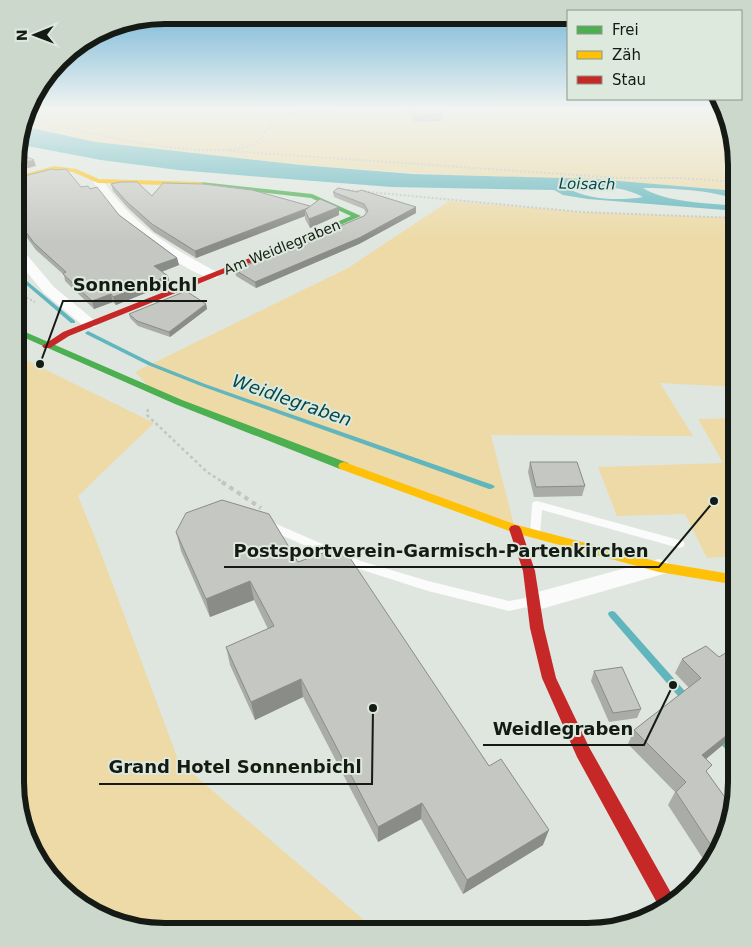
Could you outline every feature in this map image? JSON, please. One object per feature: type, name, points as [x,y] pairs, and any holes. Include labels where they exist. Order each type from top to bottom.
[{"type":"street","name":"Am Weidlegraben","points":[[24,176],[55,168],[74,170],[98,181],[154,181],[204,184],[312,196],[357,216],[288,246],[90,324],[47,346]]},
{"type":"street","name":"Am Weidlegraben","points":[[98,181],[112,202],[138,228],[176,256],[212,275]]},
{"type":"street","points":[[24,261],[48,290],[90,324]]},
{"type":"street","points":[[24,335],[154,392],[283,444],[515,529],[659,567],[728,578]]},
{"type":"street","points":[[515,529],[529,571],[537,628],[549,678],[583,752],[665,900]]},
{"type":"street","points":[[534,602],[659,567]]},
{"type":"lane","points":[[535,534],[537,505],[679,544]]},
{"type":"lane","points":[[250,518],[268,524],[357,564],[428,586],[510,606],[534,602]]},
{"type":"path","points":[[243,152],[619,178],[681,178],[728,181]]},
{"type":"path","points":[[312,196],[326,190],[350,190],[581,212],[728,218]]},
{"type":"path","points":[[24,296],[39,304]]},
{"type":"path","points":[[154,392],[147,415],[207,472],[265,511]]},
{"type":"shaded area","points":[[187,152],[727,152],[728,190],[596,179],[571,180],[414,173],[302,165]]},
{"type":"shaded area","points":[[449,201],[581,212],[728,218],[728,387],[660,383],[693,436],[491,435],[515,529],[154,392],[135,372],[348,268]]},
{"type":"shaded area","points":[[24,359],[154,423],[78,496],[179,762],[367,923],[155,923],[137,921],[111,913],[79,894],[65,882],[43,853],[34,836],[29,819],[25,801],[24,782]]},
{"type":"shaded area","points":[[728,418],[728,557],[707,558],[685,514],[617,516],[598,467],[723,463],[698,419]]},
{"type":"water","name":"Loisach","points":[[60,152],[187,152],[301,165],[413,174],[596,179],[728,190],[728,197],[677,189],[643,188],[664,197],[728,205],[728,210],[588,199],[563,195],[554,190],[392,187],[178,170],[101,160]],"holes":[[[591,186],[624,190],[643,197],[624,199],[594,197],[567,188]]]},
{"type":"building","points":[[24,156],[34,160],[24,162]]},
{"type":"building","points":[[52,169],[66,169],[81,187],[88,186],[90,189],[97,187],[119,215],[177,258],[154,266],[168,276],[113,297],[111,294],[92,301],[63,274],[66,272],[34,243],[24,229],[24,176]]},
{"type":"building","points":[[137,182],[152,196],[163,183],[203,184],[252,190],[310,206],[195,251],[152,224],[126,201],[111,184]]},
{"type":"building","points":[[338,188],[357,192],[361,190],[416,207],[359,238],[255,282],[235,270],[364,216],[368,211],[364,204],[333,192]]},
{"type":"building","points":[[320,199],[339,207],[309,219],[305,210]]},
{"type":"building","points":[[186,291],[206,304],[169,332],[137,321],[129,314]]},
{"type":"building","points":[[530,462],[577,462],[585,486],[536,487]]},
{"type":"building","points":[[222,500],[269,514],[298,562],[342,546],[489,766],[501,759],[549,830],[467,880],[422,803],[378,827],[301,679],[251,702],[226,647],[274,626],[250,581],[206,599],[176,532],[186,513]]},
{"type":"building","points":[[706,646],[719,657],[728,652],[728,734],[702,755],[712,765],[706,771],[727,800],[721,828],[712,847],[676,792],[686,782],[634,730],[701,678],[682,659]]},
{"type":"building","points":[[622,667],[641,709],[613,713],[594,671]]},
{"type":"waterway","name":"Weidlegraben","points":[[24,280],[73,322]]},
{"type":"waterway","name":"Weidlegraben","points":[[88,333],[150,364],[203,385],[491,487]]},
{"type":"waterway","name":"Weidlegraben","points":[[612,614],[688,701]]},
{"type":"waterway","name":"Weidlegraben","points":[[720,737],[728,745]]},
{"type":"traffic: fast","points":[[201,184],[312,196],[357,216],[273,252]]},
{"type":"traffic: fast","points":[[24,335],[178,402],[344,466]]},
{"type":"traffic: slow","points":[[24,176],[55,168],[74,170],[98,181],[201,184]]},
{"type":"traffic: slow","points":[[344,466],[515,529],[659,567],[728,578]]},
{"type":"traffic: jam","points":[[47,346],[66,334],[90,324],[273,252]]},
{"type":"traffic: jam","points":[[515,529],[529,571],[537,628],[549,678],[583,752],[665,900]]},
{"type":"place","name":"Sonnenbichl","points":[[40,364]]},
{"type":"place","name":"Postsportverein-Garmisch-Partenkirchen","points":[[714,501]]},
{"type":"place","name":"Weidlegraben","points":[[673,685]]},
{"type":"place","name":"Grand Hotel Sonnenbichl","points":[[373,708]]}]
